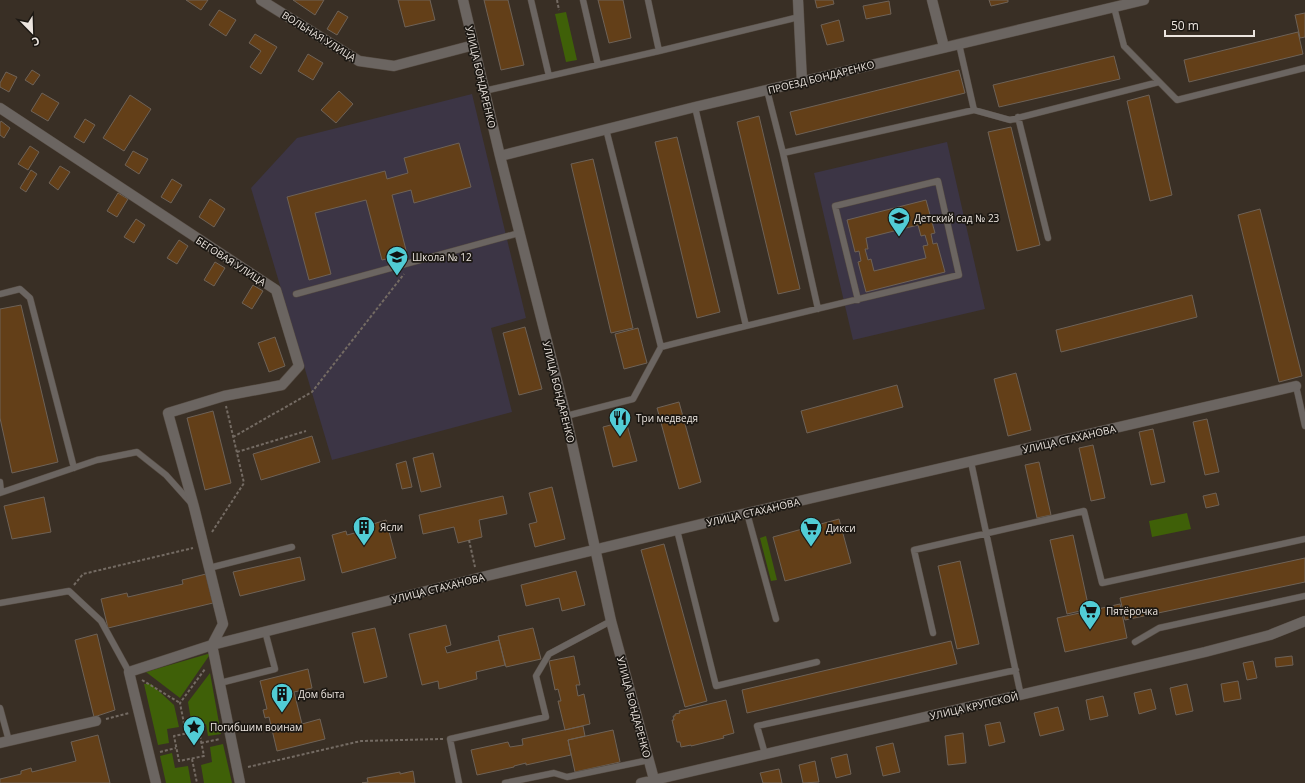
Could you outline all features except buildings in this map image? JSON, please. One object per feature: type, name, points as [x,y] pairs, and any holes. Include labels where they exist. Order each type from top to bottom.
[{"type":"street","name":"ВОЛЬНАЯ УЛИЦА","points":[[261,0],[360,61],[394,66],[474,45]]},
{"type":"street","name":"УЛИЦА БОНДАРЕНКО","points":[[463,0],[519,233],[566,416],[611,621],[654,782]]},
{"type":"street","points":[[798,0],[802,82]]},
{"type":"street","points":[[932,0],[944,47]]},
{"type":"street","name":"ПРОЕЗД БОНДАРЕНКО","points":[[500,156],[695,107],[959,44],[1114,4],[1144,0]]},
{"type":"street","name":"БЕГОВАЯ УЛИЦА","points":[[0,108],[276,290],[299,366],[282,385],[224,396],[168,413],[194,507],[223,624],[212,644]]},
{"type":"street","name":"УЛИЦА СТАХАНОВА","points":[[129,672],[212,644],[478,578],[748,513],[1296,386]]},
{"type":"street","name":"УЛИЦА КРУПСКОЙ","points":[[640,783],[654,782],[765,754],[1190,656],[1270,635],[1305,621]]},
{"type":"street","points":[[212,644],[240,783]]},
{"type":"street","points":[[129,672],[156,783]]},
{"type":"street","points":[[5,742],[96,721]]},
{"type":"lane","points":[[531,0],[549,76]]},
{"type":"lane","points":[[583,0],[598,65]]},
{"type":"lane","points":[[648,0],[660,51]]},
{"type":"lane","points":[[1114,4],[1124,46],[1177,100],[1305,68]]},
{"type":"lane","points":[[484,91],[660,51],[799,17]]},
{"type":"lane","points":[[959,44],[974,110]]},
{"type":"lane","points":[[783,153],[974,110],[1010,120],[1159,82]]},
{"type":"lane","points":[[767,90],[783,153],[818,309]]},
{"type":"lane","points":[[695,107],[746,326]]},
{"type":"lane","points":[[1018,117],[1048,238]]},
{"type":"lane","points":[[566,416],[633,399],[661,347],[606,129]]},
{"type":"lane","points":[[661,347],[746,326],[858,300],[960,275],[938,181],[835,206],[858,300]]},
{"type":"lane","points":[[296,294],[519,233]]},
{"type":"lane","points":[[0,294],[20,289],[30,298],[74,468]]},
{"type":"lane","points":[[1296,386],[1303,404],[1305,426]]},
{"type":"lane","points":[[0,482],[0,492],[97,460],[137,452],[166,475],[194,507]]},
{"type":"lane","points":[[971,462],[1021,696]]},
{"type":"lane","points":[[933,633],[914,550],[1084,511],[1102,583],[1305,539]]},
{"type":"lane","points":[[748,513],[776,619]]},
{"type":"lane","points":[[677,530],[716,686],[817,662]]},
{"type":"lane","points":[[209,568],[292,547]]},
{"type":"lane","points":[[0,603],[69,591],[101,621],[129,672]]},
{"type":"lane","points":[[1135,642],[1159,628],[1305,596]]},
{"type":"lane","points":[[459,783],[450,739],[546,717],[536,676],[549,654],[611,621]]},
{"type":"lane","points":[[220,683],[275,670],[265,631]]},
{"type":"lane","points":[[765,754],[757,726],[1016,670]]},
{"type":"lane","points":[[0,708],[5,742]]},
{"type":"lane","points":[[505,783],[554,773],[566,777],[649,760]]},
{"type":"path","points":[[557,0],[560,10]]},
{"type":"path","points":[[233,437],[312,392],[414,262]]},
{"type":"path","points":[[236,452],[306,430]]},
{"type":"path","points":[[469,540],[478,578]]},
{"type":"path","points":[[186,734],[180,703],[214,657]]},
{"type":"path","points":[[129,672],[180,703]]},
{"type":"path","points":[[96,721],[138,711]]},
{"type":"path","points":[[199,731],[202,743],[204,756],[179,761],[174,736],[199,731]]},
{"type":"path","points":[[202,743],[230,736]]},
{"type":"path","points":[[237,770],[361,741],[450,739]]},
{"type":"path","points":[[149,754],[176,748]]},
{"type":"path","points":[[192,758],[197,783]]},
{"type":"shaded area","name":"Школа № 12","points":[[472,94],[526,318],[491,328],[512,412],[332,460],[251,188],[297,138]]},
{"type":"shaded area","name":"Детский сад № 23","points":[[947,142],[985,309],[853,340],[814,173]]},
{"type":"green space","points":[[566,12],[577,60],[566,62],[555,14]]},
{"type":"green space","points":[[1187,513],[1191,529],[1152,537],[1149,521]]},
{"type":"green space","points":[[766,536],[777,580],[771,581],[760,538]]},
{"type":"green space","points":[[211,653],[180,698],[146,672]]},
{"type":"green space","points":[[210,673],[221,734],[208,736],[206,724],[192,726],[188,702]]},
{"type":"green space","points":[[144,684],[151,684],[174,705],[179,727],[167,729],[169,743],[158,745]]},
{"type":"green space","points":[[223,744],[232,783],[204,783],[201,765],[212,762],[210,747]]},
{"type":"green space","points":[[172,753],[175,768],[188,766],[191,783],[166,783],[160,756]]},
{"type":"place","name":"Детский сад № 23","points":[[899,238]]},
{"type":"place","name":"Школа № 12","points":[[397,276]]},
{"type":"place","name":"Три медведя","points":[[620,438]]},
{"type":"place","name":"Ясли","points":[[364,546]]},
{"type":"place","name":"Дикси","points":[[811,548]]},
{"type":"place","name":"Пятёрочка","points":[[1090,630]]},
{"type":"place","name":"Дом быта","points":[[282,714]]},
{"type":"place","name":"Погибшим воинам","points":[[194,746]]}]
